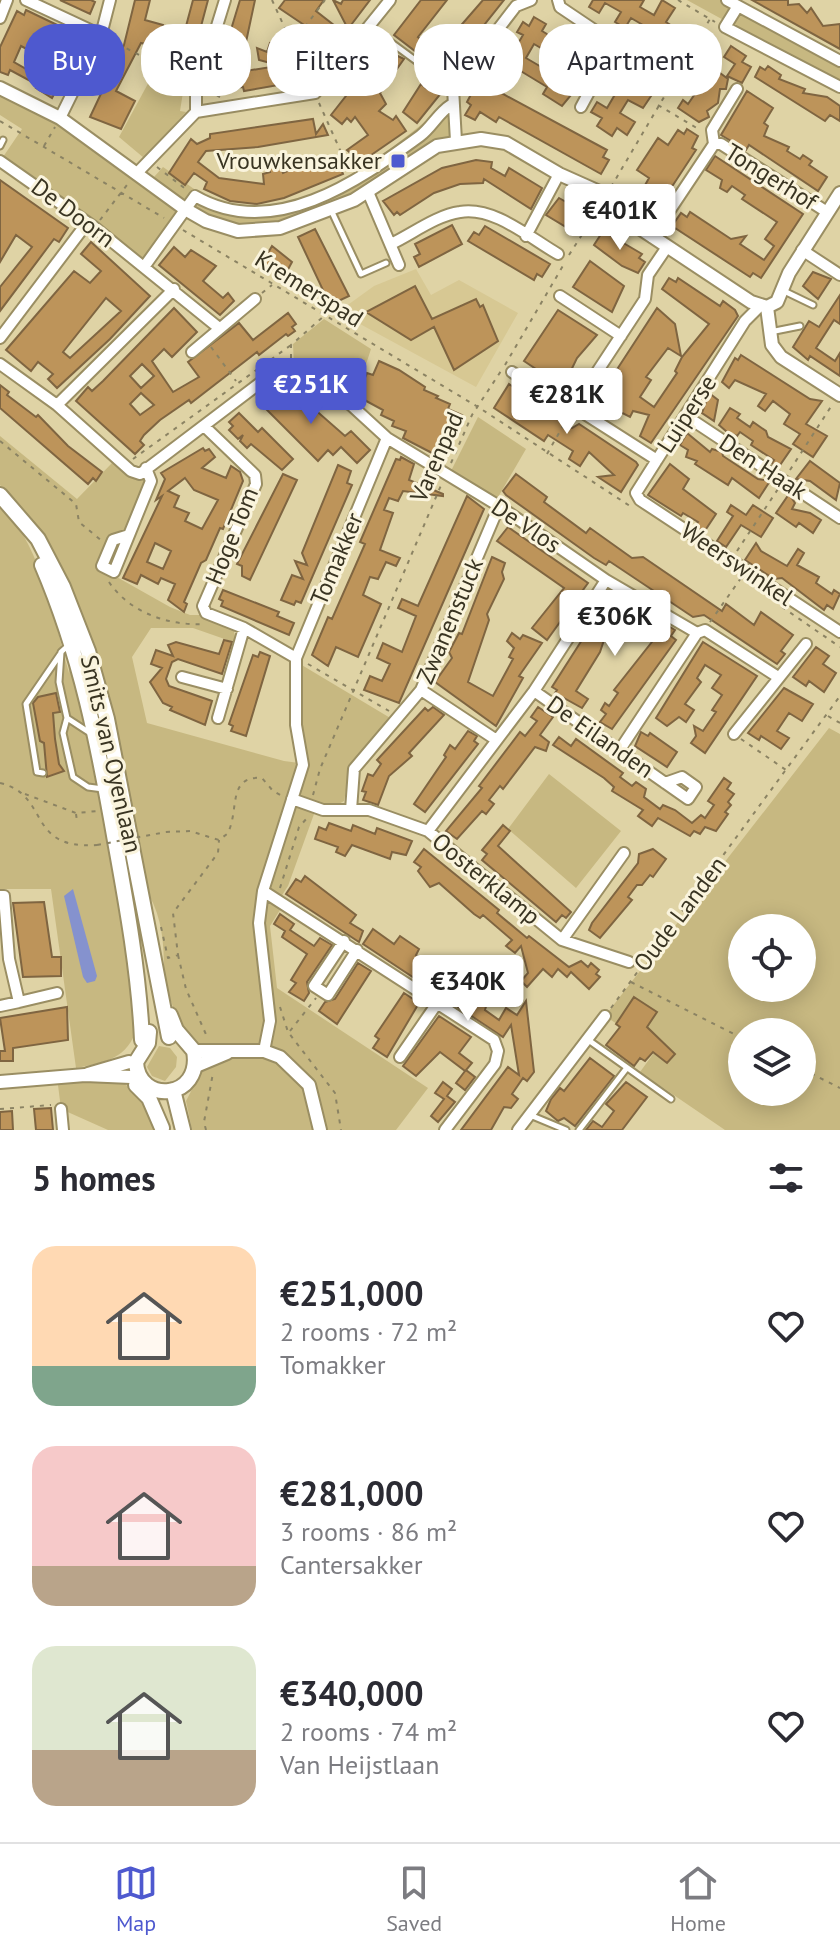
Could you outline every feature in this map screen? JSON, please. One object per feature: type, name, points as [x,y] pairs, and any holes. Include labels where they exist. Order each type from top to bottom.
[{"type":"main road","name":"Smits van Oyenlaan","points":[[0,495],[38,539],[63,587],[90,660],[107,719],[165,1008],[173,1034]]},
{"type":"main road","name":"Smits van Oyenlaan","points":[[17,515],[53,590],[67,647],[97,738],[146,1038]]},
{"type":"main road","points":[[162,1129],[153,1094],[133,1072],[146,1038],[173,1034],[192,1056],[177,1089],[183,1129]]},
{"type":"main road","points":[[153,1094],[177,1089]]},
{"type":"street","points":[[0,18],[7,0]]},
{"type":"street","points":[[26,0],[77,24]]},
{"type":"street","points":[[104,24],[110,0]]},
{"type":"street","points":[[217,24],[225,0]]},
{"type":"street","points":[[371,24],[390,0]]},
{"type":"street","points":[[502,24],[516,6],[531,0]]},
{"type":"street","points":[[558,0],[560,7],[585,24]]},
{"type":"street","points":[[727,0],[840,61]]},
{"type":"street","points":[[738,6],[725,27],[840,87]]},
{"type":"street","points":[[0,88],[60,118],[185,209],[223,227],[258,231],[280,228],[368,192],[421,155],[456,141],[481,139],[506,143],[564,176],[606,195],[632,223]]},
{"type":"street","name":"Tongerhof","points":[[652,237],[713,140],[737,89]]},
{"type":"street","points":[[60,118],[71,96]]},
{"type":"street","points":[[196,112],[197,96]]},
{"type":"street","points":[[136,174],[147,159],[196,112],[297,96]]},
{"type":"street","points":[[452,96],[456,141]]},
{"type":"street","points":[[581,107],[587,96]]},
{"type":"street","points":[[144,267],[195,196],[228,212],[249,215],[291,207],[354,182],[424,133],[451,105]]},
{"type":"street","name":"Tongerhof","points":[[713,140],[827,212]]},
{"type":"street","name":"De Doorn","points":[[0,161],[91,225],[219,328]]},
{"type":"street","points":[[564,176],[599,208],[632,223],[763,306],[772,345],[781,357],[840,395]]},
{"type":"street","points":[[526,236],[564,176]]},
{"type":"street","points":[[368,192],[399,265]]},
{"type":"street","points":[[763,306],[777,302],[802,250],[840,193]]},
{"type":"street","points":[[391,244],[457,212],[466,211],[495,217],[558,254]]},
{"type":"street","points":[[0,338],[91,225]]},
{"type":"street","points":[[574,407],[645,299],[648,275],[667,247]]},
{"type":"street","points":[[802,250],[840,275]]},
{"type":"street","points":[[57,405],[174,289]]},
{"type":"street","points":[[560,296],[621,336]]},
{"type":"street","points":[[192,352],[255,299]]},
{"type":"street","name":"Luiperse","points":[[636,493],[737,335],[763,306]]},
{"type":"street","points":[[0,364],[57,405],[124,465],[140,474],[277,370],[292,367],[351,405],[387,438]]},
{"type":"street","points":[[512,372],[563,407],[574,407],[657,460]]},
{"type":"street","name":"Den Haak","points":[[686,416],[840,518]]},
{"type":"street","name":"Hoge Tom","points":[[204,426],[255,475],[256,484],[203,606],[206,613],[244,628],[296,658]]},
{"type":"street","name":"De Vlos","points":[[387,438],[499,506],[606,580],[778,677]]},
{"type":"street","name":"Tomakker","points":[[264,1051],[270,1021],[259,923],[263,891],[303,765],[296,725],[296,658],[387,438]]},
{"type":"street","points":[[129,535],[113,540],[102,566],[114,572],[151,481],[146,468]]},
{"type":"street","name":"Weerswinkel","points":[[636,493],[640,500],[840,632]]},
{"type":"street","name":"Zwanenstuck","points":[[351,810],[354,769],[421,690],[499,506]]},
{"type":"street","points":[[428,831],[534,691],[606,580]]},
{"type":"street","points":[[218,718],[244,628]]},
{"type":"street","points":[[619,751],[701,631]]},
{"type":"street","points":[[734,734],[806,644]]},
{"type":"street","points":[[182,677],[227,689]]},
{"type":"street","points":[[421,690],[495,739]]},
{"type":"street","name":"De Eilanden","points":[[534,691],[665,783]]},
{"type":"street","name":"Oosterklamp","points":[[292,799],[323,810],[369,810],[428,831],[562,940],[629,962]]},
{"type":"street","points":[[562,940],[624,853]]},
{"type":"street","points":[[263,891],[494,1040],[498,1051],[495,1064],[445,1130]]},
{"type":"street","points":[[0,896],[4,896],[9,959],[19,1002]]},
{"type":"street","points":[[344,941],[314,986],[321,991],[328,995],[357,950]]},
{"type":"street","points":[[0,1006],[57,993]]},
{"type":"street","points":[[400,1057],[438,1002]]},
{"type":"street","points":[[518,1130],[605,1016]]},
{"type":"street","points":[[192,1056],[264,1051],[296,1069],[309,1085],[320,1130]]},
{"type":"street","points":[[0,1082],[133,1072]]},
{"type":"street","points":[[62,1109],[63,1130]]},
{"type":"lane","points":[[330,209],[361,274],[386,263]]},
{"type":"lane","points":[[783,291],[813,305]]},
{"type":"lane","points":[[769,332],[800,326]]},
{"type":"lane","points":[[43,773],[37,772],[26,704],[67,647],[76,642],[90,660]]},
{"type":"lane","points":[[67,647],[59,682],[67,718],[63,733],[66,770],[88,787],[106,789]]},
{"type":"lane","points":[[67,718],[97,738]]},
{"type":"lane","points":[[587,1039],[671,1099]]},
{"type":"lane","points":[[579,1130],[626,1069]]},
{"type":"lane","points":[[529,1115],[566,1130]]},
{"type":"path","points":[[307,24],[325,0]]},
{"type":"path","points":[[678,0],[725,27]]},
{"type":"path","points":[[606,195],[710,19]]},
{"type":"path","points":[[218,96],[239,106]]},
{"type":"path","points":[[658,105],[713,140]]},
{"type":"path","points":[[44,147],[60,118]]},
{"type":"path","name":"Kremerspad","points":[[0,121],[478,407],[641,513]]},
{"type":"path","points":[[147,159],[195,196]]},
{"type":"path","points":[[91,225],[136,174]]},
{"type":"path","name":"Varenpad","points":[[276,899],[299,827],[308,817],[320,769],[446,474],[478,407],[599,208]]},
{"type":"path","points":[[255,299],[272,285]]},
{"type":"path","points":[[124,465],[291,345],[324,316]]},
{"type":"path","points":[[206,340],[246,394]]},
{"type":"path","points":[[291,345],[292,367]]},
{"type":"path","points":[[547,454],[574,407]]},
{"type":"path","points":[[0,441],[76,504],[79,522],[99,536],[108,551]]},
{"type":"path","points":[[114,572],[109,582],[136,609],[190,625],[230,623]]},
{"type":"path","points":[[701,631],[741,578],[733,574]]},
{"type":"path","points":[[778,605],[840,647]]},
{"type":"path","points":[[296,658],[400,717]]},
{"type":"path","name":"Oude Landen","points":[[605,1016],[840,696]]},
{"type":"path","points":[[827,716],[840,723]]},
{"type":"path","points":[[734,734],[786,770]]},
{"type":"path","points":[[150,928],[160,925],[168,958],[178,955],[173,913],[218,853],[219,840],[231,829],[235,793],[241,782],[251,777],[262,778],[273,791],[292,799]]},
{"type":"path","points":[[0,783],[76,813],[110,810]]},
{"type":"path","points":[[23,794],[53,837],[75,846],[190,831],[219,840]]},
{"type":"path","points":[[76,813],[77,821]]},
{"type":"path","points":[[630,981],[728,1031]]},
{"type":"path","points":[[288,1032],[321,991]]},
{"type":"path","points":[[278,998],[288,1032],[329,1080],[338,1106],[341,1130]]},
{"type":"path","points":[[816,1076],[840,1088]]},
{"type":"path","points":[[0,1109],[61,1104],[62,1109]]},
{"type":"shaded area","points":[[687,0],[734,0],[840,57],[840,84]]},
{"type":"shaded area","points":[[0,92],[54,117],[175,210],[175,219],[145,262],[3,157],[22,129],[0,115]]},
{"type":"shaded area","points":[[141,96],[182,96],[180,111],[186,112],[144,158],[119,137]]},
{"type":"shaded area","points":[[453,98],[457,137],[379,184],[319,213],[289,222],[260,227],[221,223],[190,207],[154,177],[163,167],[201,193],[226,204],[256,208],[287,203],[318,192],[378,158]]},
{"type":"shaded area","points":[[416,269],[431,295],[459,280],[518,313],[476,387],[338,312],[374,286]]},
{"type":"shaded area","points":[[324,319],[371,349],[353,404],[294,367],[293,344]]},
{"type":"shaded area","points":[[478,417],[526,449],[497,499],[451,471]]},
{"type":"shaded area","points":[[0,436],[77,499],[112,463],[128,476],[147,480],[123,532],[99,567],[170,607],[190,615],[202,615],[234,631],[236,643],[193,628],[151,628],[132,657],[147,723],[284,761],[307,764],[300,716],[300,664],[392,719],[350,769],[344,801],[337,805],[318,803],[288,886],[275,906],[280,910],[270,926],[277,988],[428,1088],[396,1130],[192,1130],[186,1101],[201,1072],[209,1068],[206,1057],[199,1044],[181,1026],[169,994],[159,922],[149,895],[111,722],[89,645],[12,499],[0,485]]},
{"type":"shaded area","points":[[0,503],[14,521],[36,562],[69,673],[68,655],[88,724],[82,723],[87,740],[94,747],[137,1027],[122,1052],[106,1061],[76,1068],[51,889],[0,889]]},
{"type":"shaded area","points":[[829,728],[840,734],[840,1130],[725,1130],[640,1072],[656,1050],[605,1016]]},
{"type":"shaded area","points":[[549,774],[621,831],[576,888],[508,829]]},
{"type":"shaded area","points":[[159,1046],[170,1048],[177,1057],[176,1067],[165,1081],[152,1076],[147,1067]]},
{"type":"shaded area","points":[[57,1077],[123,1082],[149,1107],[154,1130],[108,1130],[61,1109]]},
{"type":"water","points":[[73,889],[97,976],[95,981],[87,983],[64,896]]},
{"type":"building","points":[[60,0],[91,0],[95,2],[90,14]]},
{"type":"building","points":[[135,0],[150,0],[145,20],[159,24],[141,24],[141,43],[125,74],[125,41]]},
{"type":"building","points":[[193,0],[208,0],[202,24],[187,24]]},
{"type":"building","points":[[240,0],[255,0],[250,24],[233,24]]},
{"type":"building","points":[[285,0],[324,0],[316,11],[333,24],[303,24],[279,8]]},
{"type":"building","points":[[333,0],[341,4],[343,0],[370,0],[352,24],[345,24]]},
{"type":"building","points":[[421,0],[447,0],[428,24],[414,24],[414,50],[398,38],[398,30]]},
{"type":"building","points":[[483,0],[504,0],[485,24],[462,24]]},
{"type":"building","points":[[593,0],[644,0],[640,7],[654,15],[662,0],[675,8],[666,22],[669,24],[641,24],[631,18],[627,24],[618,24],[615,22],[621,12],[605,3],[599,13],[589,7]]},
{"type":"building","points":[[752,0],[788,0],[788,5],[799,4],[807,13],[811,8],[823,26],[840,24],[840,49]]},
{"type":"building","points":[[26,10],[55,24],[24,24],[24,48],[21,46],[14,62],[24,68],[24,78],[10,70],[8,75],[0,72],[0,47],[17,11],[24,15]]},
{"type":"building","points":[[534,17],[546,24],[539,24],[539,47],[534,44],[526,58],[539,66],[539,82],[523,72],[523,22],[529,26]]},
{"type":"building","points":[[731,46],[746,56],[742,62],[751,67],[742,83],[727,76],[735,64],[724,57]]},
{"type":"building","points":[[257,48],[267,52],[267,62],[259,60]]},
{"type":"building","points":[[768,66],[781,75],[779,79],[805,89],[803,93],[827,97],[840,106],[840,121],[830,115],[825,121],[755,77],[760,67],[765,70]]},
{"type":"building","points":[[267,68],[267,87],[251,90],[251,70]]},
{"type":"building","points":[[722,74],[728,79],[726,89],[722,89]]},
{"type":"building","points":[[747,91],[773,108],[764,123],[768,126],[764,136],[789,147],[787,151],[800,159],[803,155],[812,161],[809,165],[827,177],[818,191],[749,145],[746,150],[721,135]]},
{"type":"building","points":[[414,95],[439,96],[417,123],[403,112]]},
{"type":"building","points":[[100,96],[125,96],[135,101],[121,129],[90,117]]},
{"type":"building","points":[[346,96],[382,96],[386,104],[379,111],[393,120],[396,116],[406,131],[361,162],[347,150],[368,135],[355,117],[351,122],[347,118],[342,124],[331,115]]},
{"type":"building","points":[[470,96],[507,96],[607,150],[603,157],[609,160],[601,174],[499,117],[496,122],[480,112],[475,120],[465,115],[471,105],[467,102]]},
{"type":"building","points":[[546,96],[570,96],[562,106]]},
{"type":"building","points":[[614,96],[651,96],[643,108],[628,100],[620,113],[635,122],[627,135],[617,128],[612,136],[597,126],[602,118],[591,112],[597,102],[607,108]]},
{"type":"building","points":[[694,96],[719,96],[718,103],[707,111],[709,117],[699,122],[678,108],[683,100],[688,104]]},
{"type":"building","points":[[313,119],[316,134],[323,124],[328,135],[258,147],[206,151],[198,162],[219,178],[264,184],[263,174],[270,172],[267,163],[278,160],[283,173],[311,161],[313,165],[337,159],[343,174],[284,198],[257,204],[230,201],[204,189],[207,182],[194,173],[185,185],[169,173],[191,139],[197,144],[210,138],[210,134]]},
{"type":"building","points":[[687,129],[698,136],[692,148],[696,150],[654,214],[650,212],[647,216],[638,209],[644,199],[639,196],[649,178],[637,170],[658,138],[668,145],[678,130],[684,134]]},
{"type":"building","points":[[715,156],[803,214],[761,278],[753,273],[750,277],[672,226],[681,213],[687,217],[690,212],[731,239],[746,236],[740,244],[764,260],[774,246],[765,239],[777,222],[742,199],[745,195],[732,186],[727,192],[720,188],[722,180],[706,170]]},
{"type":"building","points":[[476,160],[492,162],[491,168],[505,176],[509,168],[542,188],[531,209],[484,179],[483,183],[460,184],[434,193],[400,215],[397,212],[394,215],[383,201],[442,168]]},
{"type":"building","points":[[0,180],[68,228],[59,242],[54,239],[0,311],[0,287],[32,247],[16,235],[0,262]]},
{"type":"building","points":[[559,198],[582,211],[575,224],[569,221],[566,227],[546,215]]},
{"type":"building","points":[[452,225],[462,244],[419,267],[414,257],[420,254],[415,244]]},
{"type":"building","points":[[485,226],[550,264],[542,277],[537,274],[534,280],[468,241],[474,232],[479,235]]},
{"type":"building","points":[[315,229],[349,296],[330,305],[298,237]]},
{"type":"building","points":[[603,231],[642,254],[639,258],[645,262],[638,273],[622,266],[594,245]]},
{"type":"building","points":[[91,242],[150,296],[110,339],[57,388],[48,379],[53,374],[38,362],[31,371],[6,350],[74,271],[90,283],[101,271],[81,254]],"holes":[[[106,298],[121,311],[70,358],[63,352]]]},
{"type":"building","points":[[272,246],[292,262],[285,275],[261,265]]},
{"type":"building","points":[[174,247],[185,257],[191,250],[216,266],[203,281],[223,298],[228,293],[234,301],[220,315],[159,265]]},
{"type":"building","points":[[590,261],[624,286],[612,312],[573,287]]},
{"type":"building","points":[[813,272],[831,279],[818,299],[803,286]]},
{"type":"building","points":[[669,278],[676,282],[678,278],[720,306],[723,301],[738,316],[651,443],[640,436],[649,415],[633,411],[630,417],[597,400],[657,308],[675,324],[681,356],[668,348],[646,377],[651,380],[640,397],[654,407],[677,373],[675,371],[682,357],[709,324],[662,289]]},
{"type":"building","points":[[415,286],[432,319],[476,299],[480,307],[483,305],[498,341],[454,370],[434,327],[411,340],[366,312]]},
{"type":"building","points":[[840,295],[840,324],[834,320],[816,348],[835,361],[840,353],[840,376],[810,356],[808,360],[793,347],[809,321],[819,327]]},
{"type":"building","points":[[174,308],[197,332],[172,357],[164,349],[152,361],[173,392],[199,377],[188,362],[239,323],[253,340],[288,313],[296,324],[292,327],[295,331],[288,336],[286,334],[259,355],[257,352],[191,403],[189,400],[160,420],[144,435],[140,441],[144,445],[135,454],[76,401],[88,387],[92,391]],"holes":[[[142,364],[154,376],[141,388],[130,376]],[[141,393],[154,405],[140,415],[130,404]]]},
{"type":"building","points":[[558,310],[597,335],[577,358],[563,387],[524,361]]},
{"type":"building","points":[[741,355],[810,399],[822,401],[806,424],[827,436],[813,457],[793,444],[800,434],[784,424],[790,414],[773,401],[765,411],[758,406],[766,394],[735,380],[729,388],[722,382],[735,358],[738,360]]},
{"type":"building","points":[[379,361],[399,370],[425,387],[424,390],[438,396],[436,398],[450,404],[448,409],[462,415],[450,442],[441,438],[434,454],[403,438],[406,431],[392,426],[394,421],[381,415],[383,410],[357,396],[367,373],[373,375]]},
{"type":"building","points":[[280,379],[345,436],[351,431],[370,450],[357,463],[341,447],[333,455],[328,450],[318,461],[265,408],[275,397],[269,391]]},
{"type":"building","points":[[509,384],[572,428],[579,424],[636,462],[638,465],[621,492],[598,477],[614,475],[589,452],[580,466],[569,459],[573,451],[548,435],[544,441],[494,408]]},
{"type":"building","points":[[0,385],[9,392],[7,395],[36,417],[38,415],[68,446],[102,472],[96,481],[93,478],[88,484],[0,408]]},
{"type":"building","points":[[709,393],[718,400],[714,421],[702,413]]},
{"type":"building","points":[[730,408],[740,414],[737,418],[750,427],[753,422],[766,431],[768,437],[791,449],[778,468],[772,463],[774,460],[751,445],[753,441],[740,432],[737,436],[727,432],[719,425]]},
{"type":"building","points":[[239,413],[258,432],[262,428],[293,459],[282,470],[251,444],[247,448],[240,441],[243,435],[238,439],[229,430],[233,426],[229,422]]},
{"type":"building","points":[[687,433],[710,452],[712,449],[722,452],[723,456],[758,479],[770,481],[759,498],[732,478],[728,485],[695,464],[697,461],[686,457],[688,450],[680,445]]},
{"type":"building","points":[[203,448],[205,451],[209,449],[215,457],[202,468],[226,478],[231,466],[240,472],[243,481],[223,529],[220,528],[206,560],[201,563],[184,602],[187,604],[184,612],[168,600],[175,584],[161,578],[158,584],[141,575],[137,584],[123,578],[162,496],[156,500],[165,479],[161,473]],"holes":[[[185,478],[194,490],[218,500],[202,529],[185,521],[189,513],[174,507],[179,496],[168,491]],[[155,543],[171,551],[163,569],[147,562]]]},
{"type":"building","points":[[401,457],[414,464],[409,480],[443,496],[403,491],[398,501],[389,498],[384,510],[393,513],[380,550],[400,558],[396,566],[386,562],[378,579],[370,577],[363,595],[381,604],[358,657],[336,647],[328,666],[312,655],[328,617],[332,619],[365,544],[360,542],[396,459],[400,460]]},
{"type":"building","points":[[810,461],[840,483],[836,500],[810,481],[796,479]]},
{"type":"building","points":[[670,464],[689,479],[683,489],[716,514],[704,532],[695,526],[698,522],[683,513],[681,516],[648,495]]},
{"type":"building","points":[[338,465],[351,471],[347,483],[352,485],[301,603],[296,601],[294,605],[281,600],[292,575],[303,579],[295,561],[307,565],[302,553]]},
{"type":"building","points":[[283,474],[297,480],[250,580],[242,576],[242,566],[237,564]]},
{"type":"building","points":[[516,474],[547,497],[544,502],[586,533],[590,528],[632,558],[643,557],[722,611],[726,604],[754,625],[761,612],[793,635],[781,651],[785,654],[777,664],[704,615],[693,617],[609,561],[606,565],[594,558],[506,495],[503,491]]},
{"type":"building","points":[[789,494],[795,503],[792,509],[810,513],[821,520],[813,533],[799,523],[796,527],[776,513]]},
{"type":"building","points":[[467,496],[484,509],[399,703],[364,690],[370,676],[382,681],[390,664],[377,658],[383,643],[402,652],[416,616],[398,608],[402,599],[418,606]]},
{"type":"building","points":[[731,505],[746,515],[753,505],[773,518],[761,537],[741,525],[726,547],[717,541],[733,516],[727,512]]},
{"type":"building","points":[[508,527],[588,583],[547,640],[532,628],[564,588],[497,541]]},
{"type":"building","points":[[756,543],[761,551],[787,566],[798,549],[804,553],[797,565],[819,577],[816,583],[832,594],[834,590],[840,594],[833,609],[827,605],[824,610],[782,578],[774,579],[745,560]]},
{"type":"building","points":[[492,557],[505,563],[502,572],[504,579],[487,614],[489,620],[468,682],[493,696],[513,659],[509,657],[514,648],[507,641],[512,633],[520,639],[523,635],[542,643],[519,676],[523,678],[496,726],[435,682],[452,658],[449,652],[459,633],[462,634]]},
{"type":"building","points":[[223,590],[279,612],[277,616],[294,623],[289,635],[221,606],[223,601],[219,599]]},
{"type":"building","points":[[612,593],[624,600],[631,622],[625,631],[618,627],[615,631],[607,631],[600,652],[576,691],[588,699],[582,708],[555,693],[557,690],[552,687]]},
{"type":"building","points":[[640,609],[663,627],[665,624],[675,630],[671,636],[676,640],[612,729],[600,722],[606,714],[601,710],[605,703],[609,706],[618,693],[614,690],[655,638],[631,622]]},
{"type":"building","points":[[224,640],[232,642],[222,674],[178,659],[172,662],[166,679],[169,686],[212,701],[205,725],[170,710],[172,707],[163,703],[150,682],[162,668],[151,664],[156,650],[173,656],[168,645],[176,642],[219,654]]},
{"type":"building","points":[[703,642],[757,676],[705,753],[691,743],[696,736],[694,726],[703,731],[716,712],[712,710],[722,695],[712,688],[721,675],[705,665],[697,678],[701,682],[685,704],[694,710],[686,722],[679,717],[667,726],[656,718]]},
{"type":"building","points":[[816,647],[829,656],[823,664],[836,673],[824,692],[809,681],[806,686],[793,677]]},
{"type":"building","points":[[260,652],[270,656],[246,736],[231,731],[233,726],[229,724],[253,655],[258,657]]},
{"type":"building","points":[[784,688],[813,704],[802,721],[789,713],[777,731],[789,738],[781,749],[761,736],[759,740],[748,733]]},
{"type":"building","points":[[56,693],[60,712],[53,713],[55,739],[59,764],[64,771],[47,777],[44,743],[40,741],[33,703],[38,697]]},
{"type":"building","points":[[433,707],[444,715],[409,753],[412,756],[389,776],[378,805],[363,800],[366,792],[362,791],[368,774],[373,776],[381,764],[377,760],[425,708],[428,711]]},
{"type":"building","points":[[538,707],[553,717],[540,735],[549,742],[546,751],[535,747],[503,789],[500,786],[489,800],[494,804],[486,814],[482,811],[457,839],[446,831],[482,788],[479,786],[520,732],[525,736],[537,721],[531,717]]},
{"type":"building","points":[[468,731],[477,736],[474,741],[478,744],[425,812],[414,804],[446,757],[444,755],[450,745],[455,749]]},
{"type":"building","points":[[641,732],[648,736],[650,733],[677,752],[667,767],[635,746]]},
{"type":"building","points":[[559,737],[571,746],[576,739],[623,773],[620,777],[632,786],[636,782],[646,789],[644,797],[660,809],[663,805],[675,810],[692,823],[701,815],[705,818],[714,805],[708,801],[724,778],[731,783],[727,789],[734,794],[725,812],[728,814],[716,831],[705,827],[700,834],[694,831],[690,836],[658,818],[652,826],[638,816],[643,810],[612,791],[614,787],[604,778],[553,745]]},
{"type":"building","points":[[329,823],[351,831],[353,825],[375,834],[377,828],[412,841],[406,855],[392,852],[390,859],[352,845],[345,856],[336,852],[338,847],[315,839],[319,827],[326,830]]},
{"type":"building","points":[[503,825],[510,831],[498,846],[571,912],[566,918],[562,915],[556,922],[482,860],[487,854],[482,850]]},
{"type":"building","points":[[424,849],[499,910],[497,913],[527,938],[529,936],[569,967],[581,961],[588,967],[591,963],[599,970],[596,974],[600,977],[589,989],[571,972],[567,977],[558,969],[552,977],[543,969],[527,987],[521,981],[528,973],[521,946],[515,953],[506,946],[512,940],[483,915],[480,918],[474,914],[439,883],[430,887],[418,871],[421,867],[414,862]]},
{"type":"building","points":[[653,849],[666,859],[653,877],[650,875],[642,885],[637,885],[628,897],[632,900],[600,938],[589,930],[592,923],[638,863],[639,854]]},
{"type":"building","points":[[305,876],[356,915],[350,923],[363,931],[359,942],[286,894],[296,879],[301,882]]},
{"type":"building","points":[[44,902],[52,957],[61,957],[61,976],[23,977],[13,903]]},
{"type":"building","points":[[280,914],[294,924],[290,930],[314,946],[320,938],[332,945],[307,982],[309,993],[304,1001],[289,992],[296,983],[291,980],[307,954],[282,937],[285,931],[274,924]]},
{"type":"building","points":[[373,929],[394,944],[400,936],[419,949],[416,955],[442,970],[440,973],[456,984],[459,979],[489,996],[485,1010],[499,1020],[506,1008],[517,1015],[526,1001],[534,1072],[527,1081],[523,1078],[512,1094],[518,1099],[511,1108],[504,1107],[491,1130],[461,1130],[508,1067],[519,1075],[511,1025],[503,1037],[363,944]]},
{"type":"building","points":[[358,963],[371,971],[337,1024],[319,1011],[325,1002],[335,999]]},
{"type":"building","points":[[404,993],[419,1003],[387,1057],[373,1048],[379,1039],[375,1036]]},
{"type":"building","points":[[634,997],[657,1012],[647,1027],[675,1054],[667,1063],[653,1052],[645,1061],[640,1058],[634,1066],[606,1045],[620,1027],[616,1024]]},
{"type":"building","points":[[67,1007],[68,1040],[13,1048],[13,1061],[0,1061],[0,1051],[5,1051],[0,1018]]},
{"type":"building","points":[[439,1016],[471,1037],[459,1053],[472,1063],[466,1070],[475,1077],[465,1090],[456,1083],[465,1071],[440,1052],[416,1076],[403,1066]]},
{"type":"building","points":[[590,1058],[614,1076],[575,1126],[564,1118],[558,1121],[546,1111],[551,1099],[560,1088],[564,1091]]},
{"type":"building","points":[[443,1082],[452,1089],[447,1096],[455,1102],[438,1122],[431,1116],[444,1099],[435,1093]]},
{"type":"building","points":[[626,1082],[647,1097],[622,1130],[586,1130],[593,1121],[602,1127],[614,1111],[606,1104]]},
{"type":"building","points":[[51,1108],[53,1130],[36,1130],[34,1109]]},
{"type":"building","points":[[12,1111],[13,1130],[0,1130],[0,1112]]},
{"type":"place","name":"Vrouwkensakker","points":[[398,161]]}]
